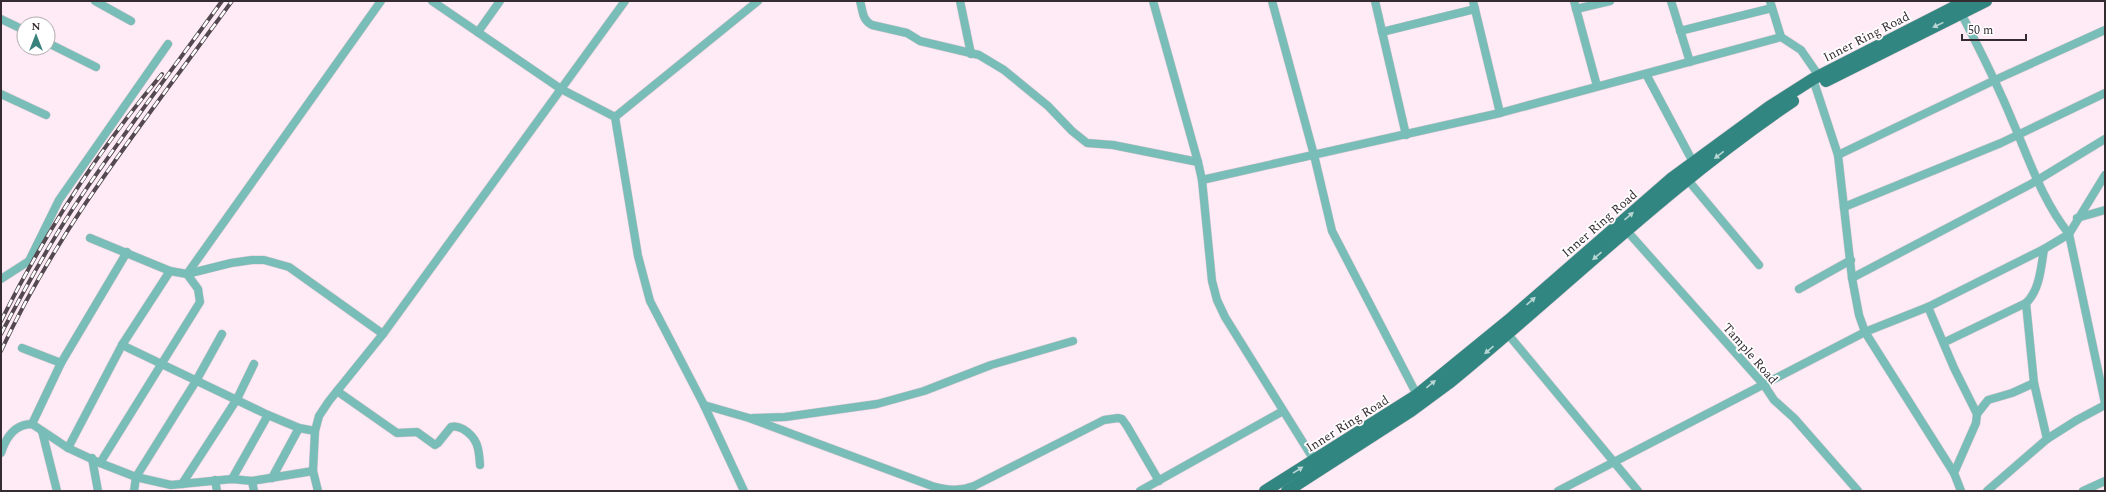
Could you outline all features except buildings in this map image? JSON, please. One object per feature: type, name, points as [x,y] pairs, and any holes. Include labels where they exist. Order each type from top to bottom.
[{"type":"main road","name":"Inner Ring Road","points":[[1265,491],[1314,460],[1421,398],[1672,178],[1769,107],[1966,1]]},
{"type":"main road","name":"Inner Ring Road","points":[[1287,491],[1421,398],[1472,365],[1507,333],[1687,179],[1815,81],[1986,1]]},
{"type":"street","points":[[95,1],[131,21]]},
{"type":"street","points":[[187,274],[381,1]]},
{"type":"street","points":[[432,1],[561,89],[615,116]]},
{"type":"street","points":[[478,32],[500,1]]},
{"type":"street","points":[[318,491],[313,471],[315,431],[319,416],[383,334],[625,1]]},
{"type":"street","points":[[615,116],[758,1]]},
{"type":"street","points":[[862,1],[864,17],[867,23],[907,33],[920,41],[979,56],[1004,70],[1048,106],[1072,131],[1087,143],[1113,145],[1198,162]]},
{"type":"street","points":[[960,1],[971,54]]},
{"type":"street","points":[[1153,1],[1202,180],[1212,281],[1217,300],[1225,317],[1314,460]]},
{"type":"street","points":[[1272,1],[1314,155],[1332,231],[1421,398]]},
{"type":"street","points":[[1375,1],[1406,135]]},
{"type":"street","points":[[1597,86],[1575,5],[1610,1]]},
{"type":"street","points":[[1672,1],[1690,62]]},
{"type":"street","points":[[1382,32],[1474,5],[1500,112]]},
{"type":"street","points":[[1680,31],[1771,5],[1781,37],[1801,50],[1815,81],[1838,155],[1852,278],[1859,315],[1865,332],[1954,473],[1961,491]]},
{"type":"street","points":[[1961,13],[1995,80],[2052,210],[2069,234],[2105,404],[2047,439],[1987,491]]},
{"type":"street","points":[[1,19],[16,26]]},
{"type":"street","points":[[1838,155],[1995,80],[2105,30]]},
{"type":"street","points":[[1202,180],[1406,135],[1500,112],[1781,37]]},
{"type":"street","points":[[1,279],[28,261],[59,200],[168,44]]},
{"type":"street","points":[[56,47],[96,67]]},
{"type":"street","points":[[1646,74],[1693,162]]},
{"type":"street","points":[[1844,207],[1926,174],[2018,134],[2105,93]]},
{"type":"street","points":[[1,94],[46,115]]},
{"type":"street","points":[[615,116],[644,284],[650,301],[704,405],[744,491]]},
{"type":"street","points":[[1852,278],[2038,180],[2105,139]]},
{"type":"street","points":[[1558,491],[1865,332],[1928,307],[2044,249],[2069,234],[2077,218],[2105,175]]},
{"type":"street","points":[[1687,179],[1759,265]]},
{"type":"street","points":[[2077,218],[2105,210]]},
{"type":"street","name":"Tample Road","points":[[1627,231],[1764,385],[1774,400],[1794,418],[1858,491]]},
{"type":"street","points":[[90,238],[170,271],[187,274],[231,263],[252,260],[264,260],[289,267],[383,334]]},
{"type":"street","points":[[1945,342],[2026,303],[2031,299],[2041,275],[2044,249]]},
{"type":"street","points":[[32,424],[61,363],[127,252]]},
{"type":"street","points":[[1799,289],[1851,260]]},
{"type":"street","points":[[68,448],[122,345],[170,271]]},
{"type":"street","points":[[100,464],[200,302],[198,289],[187,274]]},
{"type":"street","points":[[2026,303],[2034,383],[2047,439]]},
{"type":"street","points":[[1928,307],[1945,342],[1954,368],[1977,414]]},
{"type":"street","points":[[1507,333],[1638,491]]},
{"type":"street","points":[[134,491],[136,477],[196,381],[222,334]]},
{"type":"street","points":[[749,418],[785,417],[877,404],[924,391],[991,365],[1073,341]]},
{"type":"street","points":[[122,345],[268,415],[299,428],[315,431]]},
{"type":"street","points":[[22,348],[61,363]]},
{"type":"street","points":[[182,484],[237,399],[254,364]]},
{"type":"street","points":[[1954,473],[1974,427],[1977,414],[1988,400],[2012,393],[2034,383]]},
{"type":"street","points":[[337,391],[397,433],[417,432],[432,444],[438,443],[451,428],[459,427],[471,434],[476,441],[480,465]]},
{"type":"street","points":[[704,405],[749,418],[932,486],[952,491],[964,490],[974,486],[1091,427],[1112,418],[1118,418],[1122,419],[1128,426],[1158,481]]},
{"type":"street","points":[[1140,491],[1283,411]]},
{"type":"street","points":[[232,479],[268,415]]},
{"type":"street","points":[[1,453],[5,441],[13,431],[20,426],[32,424],[68,448],[92,458],[100,464],[172,488],[182,484],[215,480],[232,479],[252,481],[313,471]]},
{"type":"street","points":[[272,478],[299,428]]},
{"type":"street","points":[[42,431],[57,491]]},
{"type":"street","points":[[92,458],[98,491]]},
{"type":"street","points":[[215,480],[218,491]]},
{"type":"street","points":[[252,481],[254,491]]},
{"type":"street","points":[[2083,491],[2105,482]]},
{"type":"railway","points":[[1,334],[35,271],[72,210],[127,131],[222,1]]},
{"type":"railway","points":[[1,351],[50,259],[78,214],[138,128],[232,1]]},
{"type":"railway","points":[[1,321],[54,225],[74,193],[139,102],[162,74]]}]
